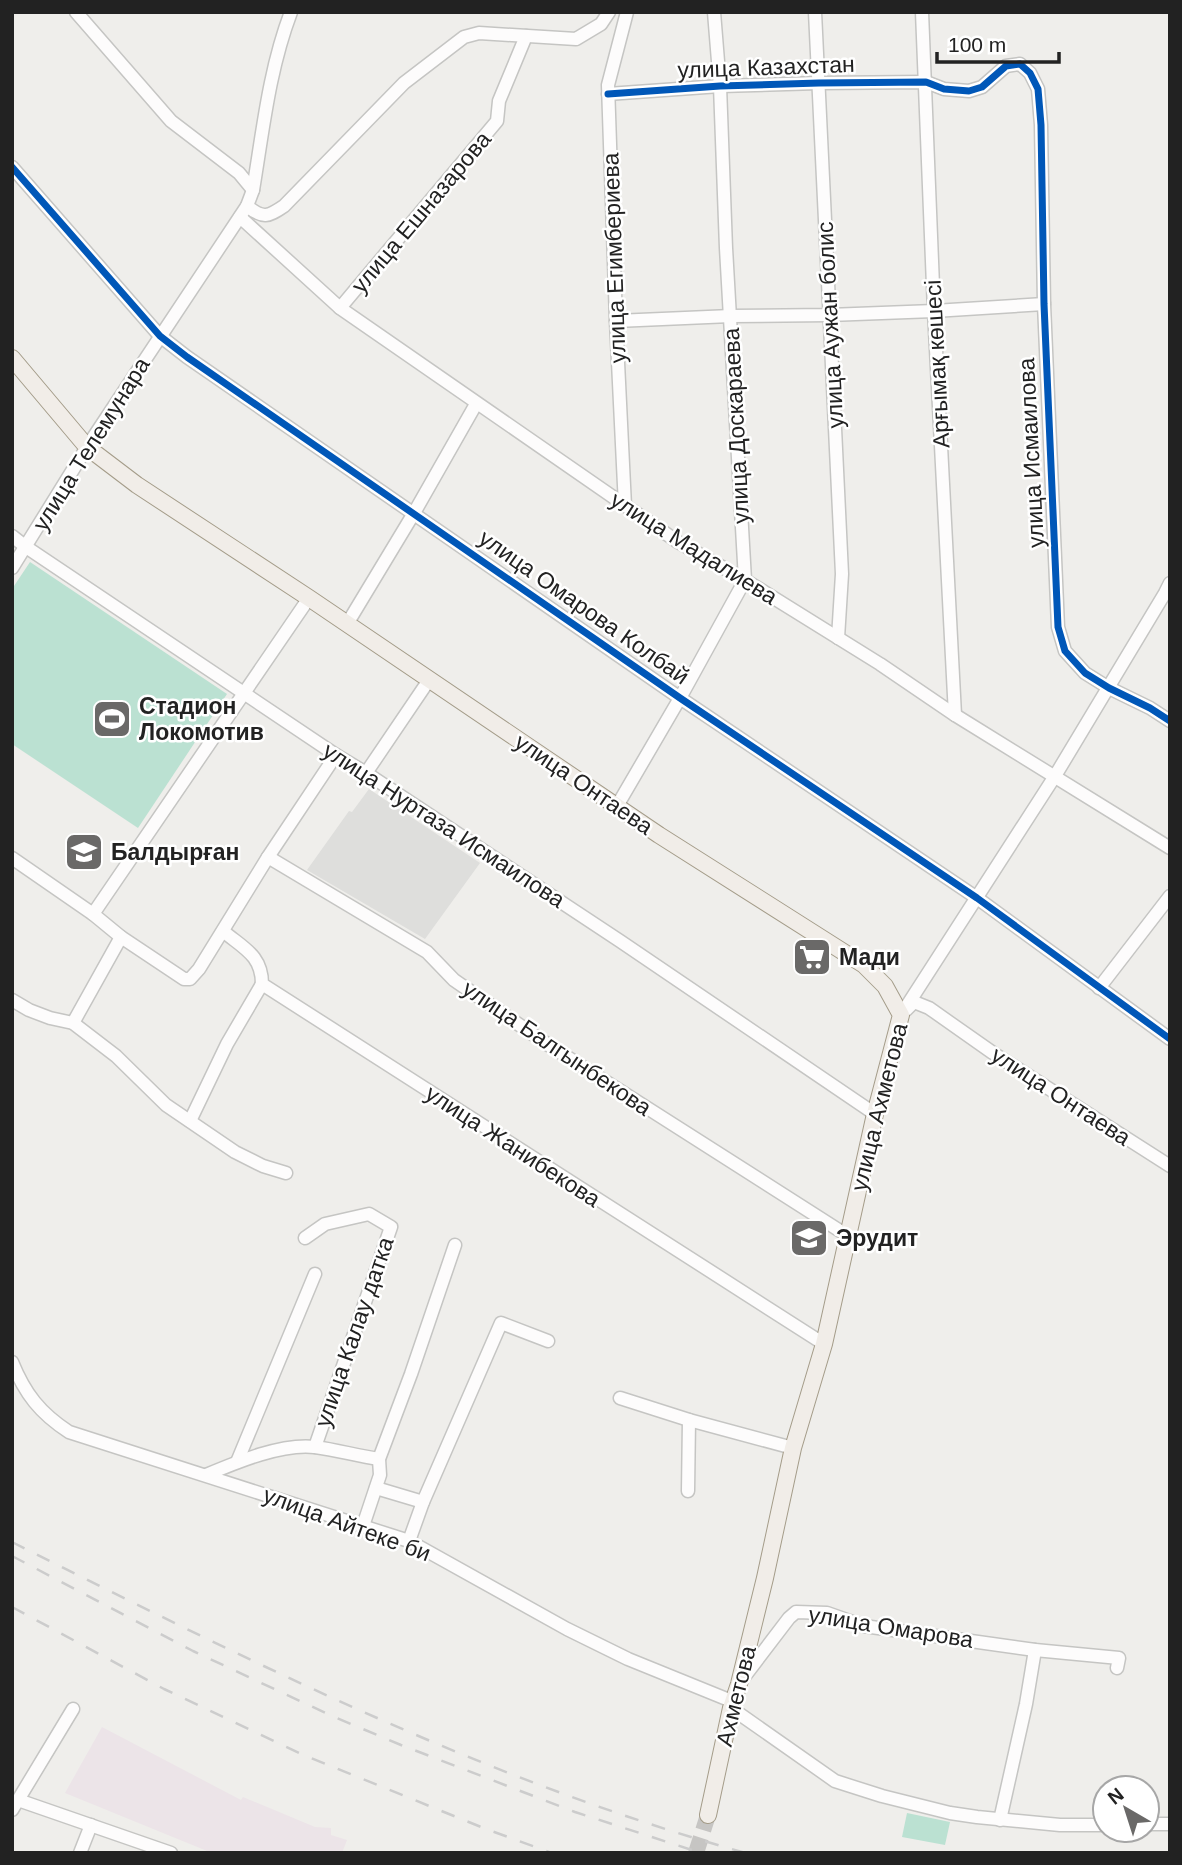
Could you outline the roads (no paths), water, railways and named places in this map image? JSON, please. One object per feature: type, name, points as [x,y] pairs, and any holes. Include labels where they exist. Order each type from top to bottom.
[{"type":"main road","name":"улица Онтаева","points":[[12,358],[87,447],[136,485],[309,598],[659,835],[864,965],[885,986],[901,1015]]},
{"type":"main road","name":"улица Ахметова","points":[[765,1578],[793,1448],[824,1344],[875,1114],[901,1015]]},
{"type":"main road","name":"Ахметова","points":[[708,1815],[732,1705],[765,1578]]},
{"type":"street","points":[[76,12],[172,121],[239,173],[253,190]]},
{"type":"street","name":"улица Телемунара","points":[[12,568],[87,447],[243,212],[253,190],[270,83],[278,48],[291,12]]},
{"type":"street","points":[[243,212],[271,215],[284,206],[404,83],[464,37],[479,33],[576,39],[601,24],[609,12]]},
{"type":"street","name":"улица Егимбериева","points":[[625,506],[615,321],[608,85],[627,12]]},
{"type":"street","name":"улица Доскараева","points":[[714,12],[745,580]]},
{"type":"street","name":"улица Аужан болис","points":[[815,12],[842,574],[838,638]]},
{"type":"street","name":"Арғымақ көшесі","points":[[922,12],[955,715]]},
{"type":"street","name":"улица Ешназарова","points":[[340,308],[498,121],[499,101],[526,36]]},
{"type":"street","name":"улица Казахстан","points":[[608,94],[720,86],[926,82],[944,89],[968,91],[982,87],[1006,66],[1020,64],[1030,72],[1038,89],[1041,125]]},
{"type":"street","name":"улица Исмаилова","points":[[1041,125],[1044,304],[1058,627],[1065,651],[1085,673],[1170,721]]},
{"type":"street","name":"улица Омарова Колбай","points":[[12,167],[160,336],[187,357],[680,698],[977,898],[1170,1039]]},
{"type":"street","name":"улица Мадалиева","points":[[243,212],[340,308],[625,506],[678,542],[745,580],[880,664],[955,715],[1170,848]]},
{"type":"street","points":[[615,321],[934,311],[1044,304]]},
{"type":"street","points":[[347,624],[477,404]]},
{"type":"street","name":"улица Нуртаза Исмаилова","points":[[12,536],[244,694],[621,941],[875,1114]]},
{"type":"street","points":[[617,806],[745,580]]},
{"type":"street","name":"улица Ахметова","points":[[901,1015],[1055,776],[1170,583]]},
{"type":"street","points":[[93,914],[309,598]]},
{"type":"street","points":[[366,773],[429,680]]},
{"type":"street","points":[[12,858],[93,914],[121,937],[184,979],[190,979],[336,755]]},
{"type":"street","name":"улица Балгынбекова","points":[[268,857],[427,952],[454,980],[550,1046],[848,1236]]},
{"type":"street","points":[[1099,988],[1170,896]]},
{"type":"street","points":[[191,1121],[228,1044],[262,984],[262,970],[257,960],[223,931]]},
{"type":"street","points":[[73,1023],[121,937]]},
{"type":"street","name":"улица Жанибекова","points":[[262,984],[824,1344]]},
{"type":"street","points":[[12,999],[29,1010],[73,1023],[116,1056],[166,1105],[235,1152],[263,1166],[286,1173]]},
{"type":"street","name":"улица Онтаева","points":[[901,1015],[914,1002],[929,1008],[993,1053],[1170,1166]]},
{"type":"street","name":"улица Калау датка","points":[[305,1238],[326,1224],[369,1214],[391,1227],[315,1447]]},
{"type":"street","points":[[363,1526],[380,1475],[379,1460],[455,1245]]},
{"type":"street","points":[[237,1462],[315,1274]]},
{"type":"street","points":[[410,1541],[423,1502],[501,1323],[548,1341]]},
{"type":"street","name":"улица Айтеке би","points":[[12,1362],[36,1405],[51,1420],[69,1432],[410,1541],[567,1629],[732,1705],[835,1781],[950,1813],[1000,1820],[1091,1825]]},
{"type":"street","points":[[621,1398],[689,1420],[793,1448]]},
{"type":"street","points":[[688,1491],[689,1420]]},
{"type":"street","name":"улица Калау датка","points":[[206,1475],[237,1462],[286,1449],[315,1447],[379,1460]]},
{"type":"street","points":[[376,1488],[423,1502]]},
{"type":"street","name":"улица Омарова","points":[[739,1684],[796,1612],[827,1613],[864,1626],[1035,1650],[1119,1658],[1117,1668]]},
{"type":"street","points":[[1000,1820],[1035,1650]]},
{"type":"street","points":[[72,1709],[15,1805],[91,1825],[171,1853]]},
{"type":"street","points":[[79,1853],[91,1825]]},
{"type":"tunnel","points":[[696,1853],[708,1815]]},
{"type":"railway","points":[[12,1542],[281,1674],[463,1755],[650,1824],[746,1853]]},
{"type":"railway","points":[[12,1556],[193,1651],[332,1716],[575,1812],[701,1853]]},
{"type":"railway","points":[[12,1607],[164,1689],[301,1754],[552,1853]]},
{"type":"place","name":"Стадион Локомотив","points":[[112,719]]},
{"type":"place","name":"Балдырған","points":[[84,852]]},
{"type":"place","name":"Мади","points":[[812,957]]},
{"type":"place","name":"Эрудит","points":[[809,1238]]}]
